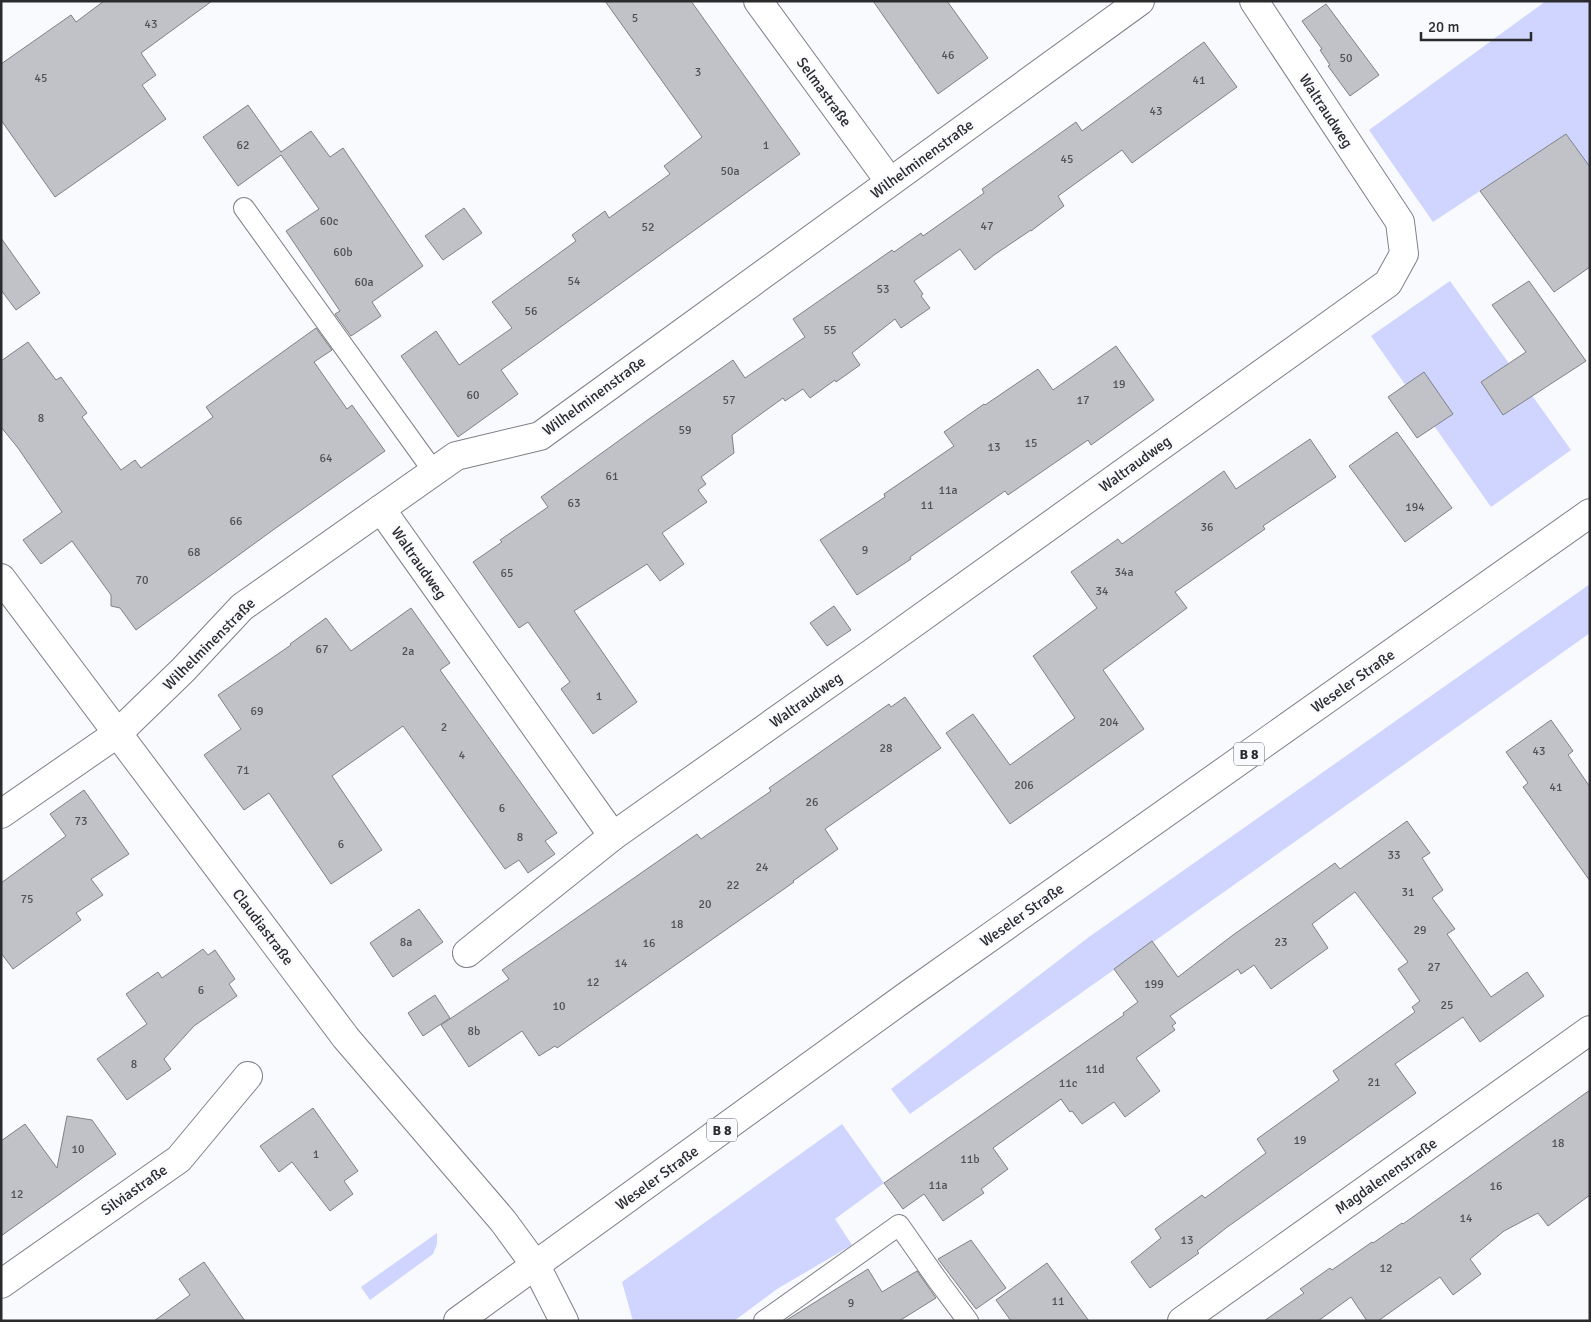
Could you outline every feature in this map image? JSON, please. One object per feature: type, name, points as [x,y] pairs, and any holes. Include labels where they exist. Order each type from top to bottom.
[{"type":"street","name":"Selmastraße","points":[[758,1],[890,182]]},
{"type":"street","name":"Wilhelminenstraße","points":[[1,814],[118,733],[183,670],[242,607],[456,456],[540,436],[1140,1]]},
{"type":"street","name":"Waltraudweg","points":[[466,953],[613,836],[1388,283],[1404,254],[1400,222],[1254,1]]},
{"type":"street","name":"Waltraudweg","points":[[381,509],[613,836]]},
{"type":"street","name":"Weseler Straße","points":[[458,1321],[908,995],[1590,513]]},
{"type":"street","name":"Claudiastraße","points":[[1,578],[346,1038],[503,1221],[536,1266],[564,1321]]},
{"type":"street","name":"Magdalenenstraße","points":[[1182,1321],[1590,1030]]},
{"type":"street","name":"Silviastraße","points":[[1,1284],[179,1159],[248,1076]]},
{"type":"lane","points":[[244,208],[434,472]]},
{"type":"lane","points":[[764,1321],[899,1225],[968,1321]]},
{"type":"shaded area","points":[[1546,1],[1590,1],[1590,167],[1566,134],[1433,222],[1369,130]]},
{"type":"shaded area","points":[[1450,281],[1571,450],[1491,507],[1371,336]]},
{"type":"shaded area","points":[[1590,584],[1590,633],[910,1114],[891,1089],[1089,937]]},
{"type":"shaded area","points":[[842,1124],[884,1183],[835,1219],[852,1245],[777,1289],[734,1321],[633,1321],[622,1282]]},
{"type":"shaded area","points":[[437,1233],[437,1244],[433,1254],[370,1300],[361,1287]]},
{"type":"building","points":[[104,1],[212,1],[141,53],[156,75],[142,85],[166,119],[55,197],[1,120],[1,64],[71,15],[76,22]]},
{"type":"building","points":[[605,1],[691,1],[800,154],[501,370],[518,394],[458,437],[401,356],[436,331],[459,365],[512,328],[492,302],[576,241],[572,235],[605,211],[609,218],[670,174],[664,166],[702,137]]},
{"type":"building","points":[[873,1],[947,1],[988,58],[938,94]]},
{"type":"building","points":[[1326,4],[1379,75],[1350,96],[1328,66],[1330,65],[1320,50],[1322,49],[1302,21]]},
{"type":"building","points":[[1204,42],[1237,87],[1132,163],[1122,150],[1058,196],[1064,206],[975,270],[960,249],[914,281],[923,294],[921,296],[930,308],[901,328],[895,319],[852,353],[860,365],[836,382],[835,380],[810,398],[803,389],[785,401],[783,398],[732,435],[734,453],[701,477],[706,484],[698,490],[707,502],[662,533],[684,564],[660,581],[647,564],[574,611],[637,702],[593,734],[561,689],[570,682],[528,622],[519,628],[473,562],[502,542],[500,540],[548,507],[541,497],[646,421],[733,360],[745,378],[805,337],[793,319],[892,250],[894,252],[921,233],[923,236],[984,193],[982,189],[1076,122],[1082,131]]},
{"type":"building","points":[[248,105],[281,152],[311,131],[330,157],[343,148],[423,266],[372,302],[381,316],[351,336],[335,314],[340,311],[286,231],[319,209],[281,155],[238,186],[203,137]]},
{"type":"building","points":[[1566,134],[1590,167],[1590,267],[1554,292],[1480,191]]},
{"type":"building","points":[[464,208],[482,233],[443,260],[425,236]]},
{"type":"building","points":[[1,238],[40,293],[16,310],[1,290]]},
{"type":"building","points":[[1529,281],[1586,361],[1503,415],[1481,382],[1526,352],[1492,305]]},
{"type":"building","points":[[316,328],[332,350],[314,362],[347,409],[352,405],[385,451],[136,630],[120,608],[111,606],[111,595],[72,541],[41,564],[23,540],[62,512],[18,448],[1,427],[1,361],[28,342],[56,380],[61,377],[87,413],[82,417],[121,470],[135,460],[141,468],[213,417],[206,407]]},
{"type":"building","points":[[1116,346],[1154,400],[1091,445],[1088,440],[1008,495],[1005,491],[910,557],[911,559],[857,595],[820,540],[885,497],[884,494],[954,446],[944,432],[984,404],[1038,369],[1053,390]]},
{"type":"building","points":[[1424,372],[1453,414],[1417,438],[1388,397]]},
{"type":"building","points":[[1397,432],[1452,508],[1405,542],[1349,466]]},
{"type":"building","points":[[1310,439],[1336,477],[1263,526],[1265,529],[1175,592],[1187,608],[1103,670],[1144,729],[1010,824],[946,733],[973,714],[1010,765],[1075,718],[1033,656],[1097,608],[1071,572],[1118,539],[1122,544],[1224,471],[1236,489]]},
{"type":"building","points":[[834,606],[851,630],[827,646],[810,623]]},
{"type":"building","points":[[411,608],[450,663],[440,670],[557,833],[545,841],[555,854],[528,873],[519,860],[505,869],[403,726],[332,776],[382,850],[331,884],[269,793],[244,810],[204,755],[241,729],[218,695],[291,645],[326,618],[351,651]]},
{"type":"building","points":[[905,697],[941,748],[825,829],[838,849],[794,882],[557,1048],[555,1046],[539,1056],[522,1031],[469,1067],[441,1025],[509,979],[502,970],[697,834],[701,839],[771,791],[769,788],[889,704],[891,707]]},
{"type":"building","points":[[1551,720],[1573,751],[1568,755],[1590,787],[1590,881],[1523,787],[1528,783],[1506,752]]},
{"type":"building","points":[[84,790],[129,854],[91,879],[103,895],[76,913],[81,920],[13,969],[1,953],[1,883],[66,836],[50,814]]},
{"type":"building","points":[[1407,821],[1430,853],[1422,858],[1443,890],[1432,898],[1455,929],[1447,934],[1491,997],[1527,972],[1544,996],[1480,1042],[1463,1017],[1395,1064],[1416,1093],[1226,1228],[1197,1251],[1199,1253],[1150,1288],[1131,1262],[1161,1238],[1155,1229],[1202,1195],[1205,1198],[1266,1153],[1257,1139],[1339,1080],[1333,1071],[1415,1012],[1412,1007],[1420,1001],[1398,969],[1408,962],[1355,892],[1312,924],[1328,948],[1271,989],[1254,965],[1241,974],[1238,969],[1170,1016],[1176,1023],[1172,1026],[1175,1030],[1136,1058],[1160,1091],[1125,1117],[1114,1102],[1082,1124],[1061,1099],[993,1148],[1008,1169],[981,1189],[984,1193],[943,1221],[924,1194],[903,1209],[884,1183],[1124,1015],[1123,1013],[1138,1002],[1114,969],[1152,941],[1178,977],[1233,935],[1335,863],[1340,869]]},
{"type":"building","points":[[419,909],[443,942],[393,977],[370,943]]},
{"type":"building","points":[[203,949],[208,955],[215,950],[235,979],[229,984],[237,996],[194,1026],[164,1059],[171,1069],[127,1100],[97,1059],[147,1024],[126,994],[158,972],[162,978]]},
{"type":"building","points":[[435,995],[450,1018],[423,1036],[408,1013]]},
{"type":"building","points":[[1590,1090],[1590,1195],[1548,1226],[1538,1213],[1504,1231],[1470,1259],[1481,1274],[1453,1295],[1440,1277],[1378,1321],[1367,1321],[1351,1297],[1318,1321],[1264,1321],[1304,1293],[1300,1289],[1330,1268],[1332,1270],[1372,1242],[1403,1224]]},
{"type":"building","points":[[313,1108],[358,1171],[344,1181],[353,1194],[330,1211],[292,1162],[279,1172],[260,1146]]},
{"type":"building","points":[[67,1116],[92,1120],[116,1154],[1,1236],[1,1141],[25,1124],[57,1168]]},
{"type":"building","points":[[971,1240],[1006,1288],[976,1309],[938,1259]]},
{"type":"building","points":[[204,1262],[245,1321],[154,1321],[190,1295],[179,1279]]},
{"type":"building","points":[[1047,1263],[1089,1321],[1011,1321],[996,1300]]},
{"type":"building","points":[[868,1269],[882,1292],[917,1271],[936,1298],[899,1321],[785,1321]]}]
